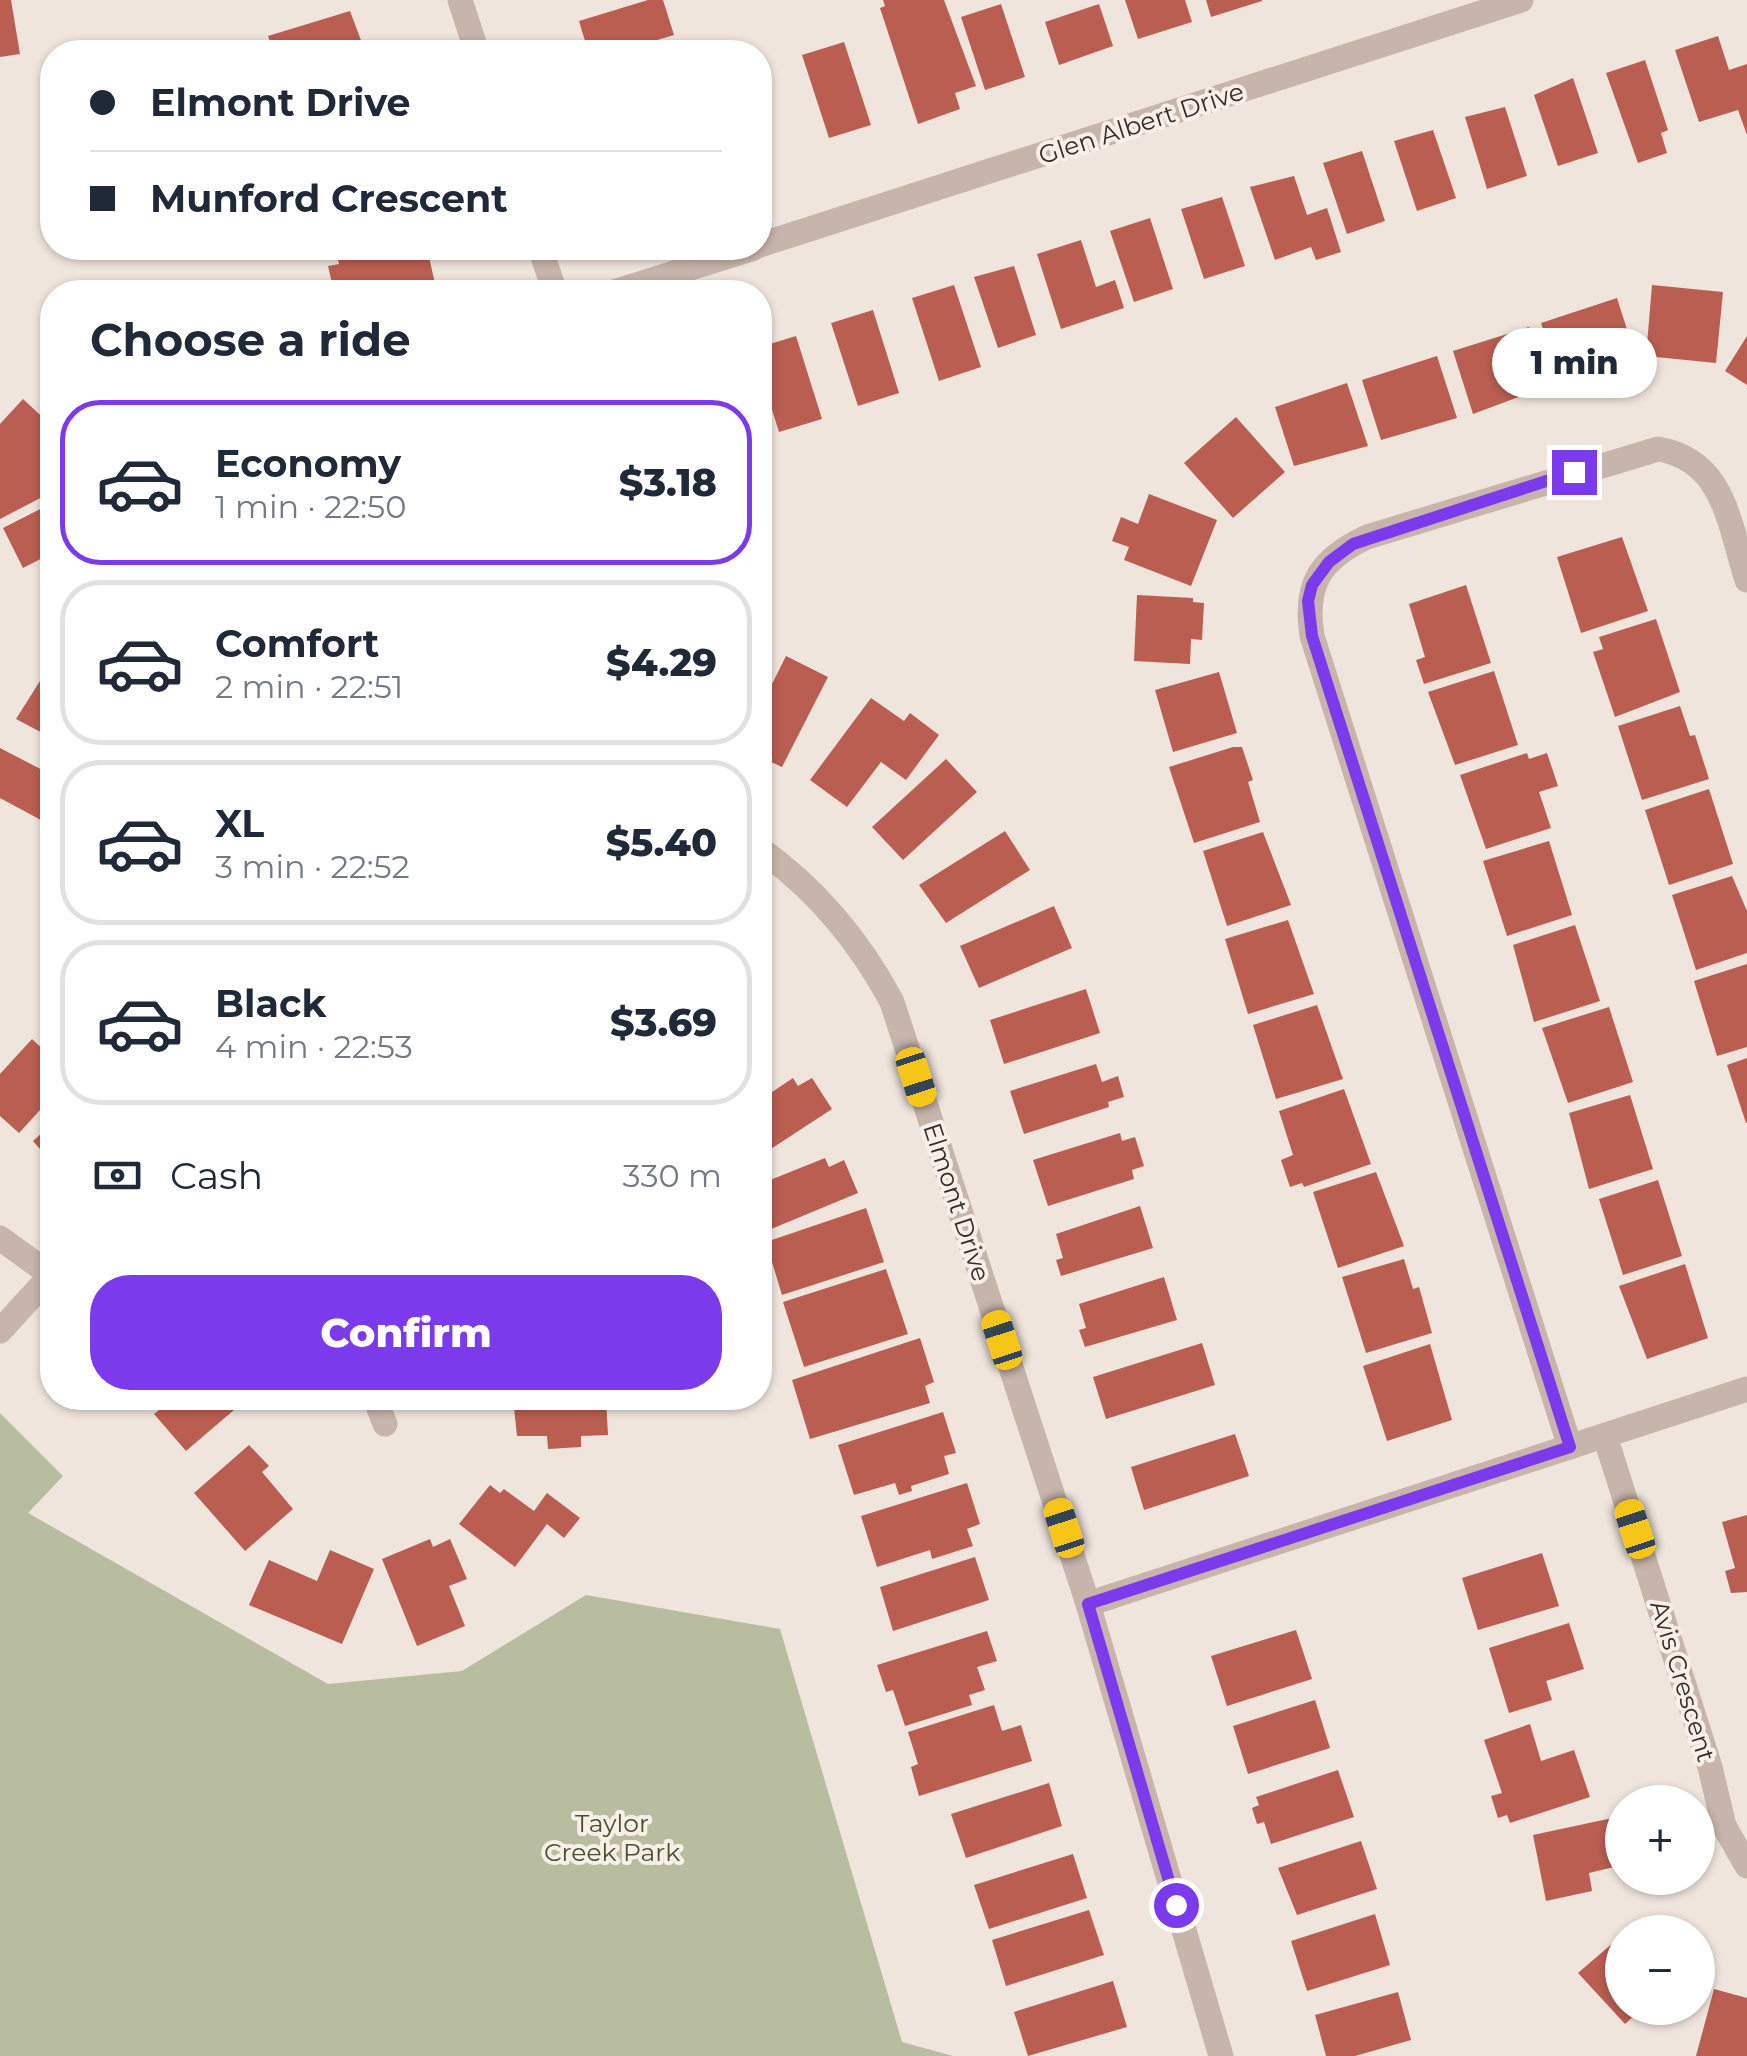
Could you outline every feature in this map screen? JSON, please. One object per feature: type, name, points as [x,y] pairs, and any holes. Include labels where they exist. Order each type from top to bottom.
[{"type":"street","points":[[460,0],[473,40]]},
{"type":"street","name":"Glen Albert Drive","points":[[772,241],[1522,0]]},
{"type":"street","name":"Glen Albert Drive","points":[[651,280],[713,260]]},
{"type":"street","points":[[1570,1447],[1312,636],[1308,601],[1312,585],[1329,562],[1368,536],[1658,449],[1688,457],[1712,478],[1747,580]]},
{"type":"street","name":"Elmont Drive","points":[[772,859],[830,910],[854,939],[892,1002],[1088,1604],[1221,2056]]},
{"type":"street","points":[[0,1238],[40,1266]]},
{"type":"street","points":[[0,1331],[40,1288]]},
{"type":"street","points":[[1088,1604],[1747,1389]]},
{"type":"street","points":[[379,1410],[384,1424]]},
{"type":"street","name":"Avis Crescent","points":[[1605,1436],[1710,1767],[1724,1826],[1747,1866]]},
{"type":"green space","name":"Taylor Creek Park","points":[[0,1413],[63,1476],[28,1513],[328,1684],[462,1671],[586,1595],[780,1629],[902,2042],[953,2056],[0,2056]]},
{"type":"building","points":[[0,0],[11,0],[20,54],[0,57]]},
{"type":"building","points":[[648,0],[663,0],[674,35],[657,40],[585,40],[579,21]]},
{"type":"building","points":[[883,0],[944,0],[976,86],[955,93],[960,109],[918,124],[880,8],[885,6]]},
{"type":"building","points":[[1125,0],[1185,0],[1192,22],[1138,39]]},
{"type":"building","points":[[1206,0],[1262,0],[1262,1],[1211,17]]},
{"type":"building","points":[[1001,4],[1025,77],[985,90],[961,17]]},
{"type":"building","points":[[1099,4],[1113,46],[1059,65],[1045,22]]},
{"type":"building","points":[[350,11],[361,40],[269,40],[268,36]]},
{"type":"building","points":[[1718,36],[1729,70],[1747,64],[1747,135],[1738,110],[1699,122],[1675,50]]},
{"type":"building","points":[[844,42],[871,125],[829,138],[802,55]]},
{"type":"building","points":[[1645,60],[1668,130],[1661,133],[1667,153],[1638,163],[1606,73]]},
{"type":"building","points":[[1573,78],[1598,153],[1558,166],[1534,95]]},
{"type":"building","points":[[1505,107],[1527,176],[1487,189],[1465,117]]},
{"type":"building","points":[[1433,130],[1456,198],[1417,211],[1394,141]]},
{"type":"building","points":[[1362,151],[1385,221],[1347,234],[1323,163]]},
{"type":"building","points":[[1294,176],[1307,215],[1327,208],[1341,252],[1316,260],[1311,247],[1275,260],[1250,187]]},
{"type":"building","points":[[1222,197],[1245,266],[1204,279],[1181,209]]},
{"type":"building","points":[[1150,218],[1173,289],[1134,302],[1110,231]]},
{"type":"building","points":[[1081,240],[1096,287],[1115,280],[1124,308],[1061,329],[1037,254]]},
{"type":"building","points":[[338,260],[430,260],[434,280],[331,280],[328,266],[339,264]]},
{"type":"building","points":[[1014,266],[1036,335],[998,348],[974,277]]},
{"type":"building","points":[[954,285],[981,367],[939,381],[912,298]]},
{"type":"building","points":[[1652,285],[1723,292],[1716,363],[1646,356]]},
{"type":"building","points":[[1617,298],[1636,358],[1561,385],[1541,323]]},
{"type":"building","points":[[873,310],[899,393],[858,406],[831,323]]},
{"type":"building","points":[[1529,327],[1548,386],[1473,414],[1453,351]]},
{"type":"building","points":[[796,336],[822,419],[779,432],[772,410],[772,343]]},
{"type":"building","points":[[1747,336],[1747,385],[1725,371]]},
{"type":"building","points":[[1437,356],[1457,418],[1381,440],[1362,380]]},
{"type":"building","points":[[1347,383],[1368,446],[1294,466],[1275,407]]},
{"type":"building","points":[[23,399],[40,415],[40,498],[0,519],[0,424]]},
{"type":"building","points":[[1236,417],[1285,472],[1233,518],[1184,463]]},
{"type":"building","points":[[1149,494],[1217,520],[1191,586],[1124,560],[1129,547],[1112,541],[1121,517],[1138,524]]},
{"type":"building","points":[[40,509],[40,559],[23,568],[3,528]]},
{"type":"building","points":[[1622,537],[1648,611],[1581,633],[1557,557]]},
{"type":"building","points":[[1466,585],[1491,663],[1424,684],[1416,660],[1425,657],[1409,604]]},
{"type":"building","points":[[1137,595],[1193,598],[1193,602],[1204,603],[1202,640],[1191,639],[1190,664],[1134,661]]},
{"type":"building","points":[[1656,619],[1680,692],[1615,717],[1593,652],[1603,649],[1599,637]]},
{"type":"building","points":[[786,656],[828,677],[782,767],[772,762],[772,684]]},
{"type":"building","points":[[1494,671],[1518,745],[1455,765],[1428,692]]},
{"type":"building","points":[[1219,672],[1237,733],[1173,752],[1155,690]]},
{"type":"building","points":[[40,681],[40,732],[16,719]]},
{"type":"building","points":[[871,698],[904,721],[910,713],[939,735],[906,780],[881,762],[847,807],[810,780]]},
{"type":"building","points":[[1680,706],[1690,736],[1695,735],[1709,779],[1642,800],[1618,726]]},
{"type":"building","points":[[1242,747],[1260,822],[1194,843],[1169,767]]},
{"type":"building","points":[[0,748],[40,769],[40,820],[0,798]]},
{"type":"building","points":[[1527,753],[1529,759],[1547,753],[1558,786],[1539,792],[1551,828],[1486,849],[1460,775]]},
{"type":"building","points":[[946,759],[977,792],[903,860],[872,827]]},
{"type":"building","points":[[1709,789],[1733,864],[1669,885],[1645,810]]},
{"type":"building","points":[[1005,831],[1030,870],[946,923],[919,885]]},
{"type":"building","points":[[1263,832],[1291,905],[1227,926],[1203,851]]},
{"type":"building","points":[[1549,841],[1572,915],[1507,936],[1483,861]]},
{"type":"building","points":[[1732,876],[1747,911],[1747,953],[1696,970],[1672,895]]},
{"type":"building","points":[[1054,906],[1072,948],[979,988],[960,946]]},
{"type":"building","points":[[1288,920],[1314,994],[1248,1014],[1225,939]]},
{"type":"building","points":[[1575,925],[1600,1001],[1534,1022],[1513,945]]},
{"type":"building","points":[[1747,964],[1747,1047],[1717,1056],[1694,981]]},
{"type":"building","points":[[1086,989],[1100,1033],[1004,1064],[990,1020]]},
{"type":"building","points":[[1317,1005],[1343,1079],[1276,1099],[1253,1025]]},
{"type":"building","points":[[1609,1007],[1633,1082],[1568,1103],[1542,1028]]},
{"type":"building","points":[[32,1039],[40,1047],[40,1110],[19,1133],[0,1116],[0,1074]]},
{"type":"building","points":[[1747,1058],[1747,1123],[1746,1123],[1727,1065]]},
{"type":"building","points":[[1096,1064],[1102,1082],[1118,1076],[1124,1097],[1108,1102],[1109,1107],[1024,1134],[1010,1091]]},
{"type":"building","points":[[793,1078],[798,1086],[812,1078],[832,1109],[772,1148],[772,1092]]},
{"type":"building","points":[[1344,1089],[1371,1164],[1304,1187],[1302,1183],[1290,1187],[1281,1160],[1293,1155],[1279,1111]]},
{"type":"building","points":[[1630,1095],[1653,1169],[1589,1189],[1569,1113]]},
{"type":"building","points":[[1120,1133],[1122,1141],[1135,1137],[1144,1166],[1132,1170],[1134,1179],[1048,1206],[1033,1160]]},
{"type":"building","points":[[825,1158],[829,1167],[844,1160],[858,1193],[772,1229],[772,1179]]},
{"type":"building","points":[[1376,1172],[1404,1246],[1338,1268],[1313,1192]]},
{"type":"building","points":[[1658,1180],[1682,1256],[1623,1275],[1599,1199]]},
{"type":"building","points":[[1140,1206],[1153,1248],[1061,1276],[1056,1260],[1063,1258],[1056,1234]]},
{"type":"building","points":[[866,1208],[884,1262],[782,1295],[772,1262],[772,1240]]},
{"type":"building","points":[[1404,1259],[1413,1289],[1419,1287],[1432,1333],[1366,1353],[1342,1277]]},
{"type":"building","points":[[1685,1264],[1708,1338],[1647,1359],[1619,1286]]},
{"type":"building","points":[[886,1269],[908,1334],[804,1367],[783,1302]]},
{"type":"building","points":[[1164,1277],[1177,1320],[1085,1347],[1079,1330],[1086,1328],[1079,1304]]},
{"type":"building","points":[[920,1338],[934,1382],[925,1386],[930,1403],[810,1439],[792,1380]]},
{"type":"building","points":[[1202,1343],[1215,1385],[1106,1419],[1093,1377]]},
{"type":"building","points":[[1430,1344],[1452,1420],[1387,1441],[1363,1366]]},
{"type":"building","points":[[159,1410],[234,1410],[186,1451],[154,1414]]},
{"type":"building","points":[[514,1410],[607,1410],[608,1435],[581,1436],[581,1447],[548,1449],[547,1436],[517,1436]]},
{"type":"building","points":[[943,1412],[956,1453],[944,1456],[949,1474],[911,1486],[912,1491],[899,1495],[895,1483],[854,1495],[838,1445]]},
{"type":"building","points":[[1235,1434],[1249,1476],[1144,1510],[1131,1467]]},
{"type":"building","points":[[249,1445],[269,1466],[262,1472],[293,1509],[245,1551],[194,1493]]},
{"type":"building","points":[[967,1483],[980,1524],[967,1529],[973,1546],[932,1559],[930,1550],[877,1567],[861,1516]]},
{"type":"building","points":[[490,1485],[500,1493],[504,1489],[534,1511],[547,1493],[580,1518],[564,1538],[547,1524],[515,1567],[459,1524]]},
{"type":"building","points":[[1747,1515],[1747,1592],[1731,1593],[1725,1571],[1735,1568],[1722,1522]]},
{"type":"building","points":[[430,1539],[433,1547],[450,1539],[467,1579],[449,1586],[465,1626],[417,1646],[382,1559]]},
{"type":"building","points":[[330,1550],[374,1569],[342,1644],[249,1605],[269,1560],[317,1581]]},
{"type":"building","points":[[1542,1553],[1559,1606],[1478,1630],[1462,1578]]},
{"type":"building","points":[[975,1557],[989,1600],[893,1631],[880,1587]]},
{"type":"building","points":[[1569,1623],[1584,1669],[1546,1681],[1552,1700],[1509,1713],[1489,1648]]},
{"type":"building","points":[[1296,1630],[1312,1679],[1227,1706],[1211,1656]]},
{"type":"building","points":[[987,1631],[997,1661],[977,1667],[985,1690],[969,1695],[972,1705],[905,1726],[893,1690],[886,1692],[877,1665]]},
{"type":"building","points":[[1315,1700],[1330,1748],[1248,1774],[1233,1726]]},
{"type":"building","points":[[994,1705],[1002,1731],[1021,1725],[1032,1761],[919,1796],[911,1767],[918,1764],[908,1732]]},
{"type":"building","points":[[1530,1724],[1541,1761],[1574,1750],[1590,1797],[1510,1823],[1507,1815],[1498,1818],[1491,1796],[1502,1793],[1484,1740]]},
{"type":"building","points":[[1338,1770],[1354,1817],[1271,1844],[1264,1822],[1257,1824],[1252,1808],[1259,1805],[1256,1797]]},
{"type":"building","points":[[1049,1783],[1062,1826],[966,1858],[951,1814]]},
{"type":"building","points":[[1605,1820],[1605,1869],[1589,1873],[1592,1891],[1546,1901],[1533,1835]]},
{"type":"building","points":[[1361,1841],[1377,1889],[1297,1915],[1278,1868]]},
{"type":"building","points":[[1073,1854],[1087,1898],[989,1929],[974,1885]]},
{"type":"building","points":[[1089,1910],[1104,1955],[1006,1986],[992,1940]]},
{"type":"building","points":[[1375,1914],[1390,1965],[1307,1991],[1291,1941]]},
{"type":"building","points":[[1605,1950],[1605,2002],[1578,1973]]},
{"type":"building","points":[[1113,1981],[1127,2027],[1028,2056],[1014,2012]]},
{"type":"building","points":[[1715,1989],[1747,1998],[1747,2056],[1696,2056],[1704,2025],[1715,2025]]},
{"type":"building","points":[[1398,1992],[1411,2040],[1355,2056],[1326,2056],[1315,2015]]},
{"type":"route","points":[[1176,1905],[1088,1604],[1570,1447],[1312,636],[1308,601],[1312,585],[1329,562],[1368,536],[1574,472]]}]
